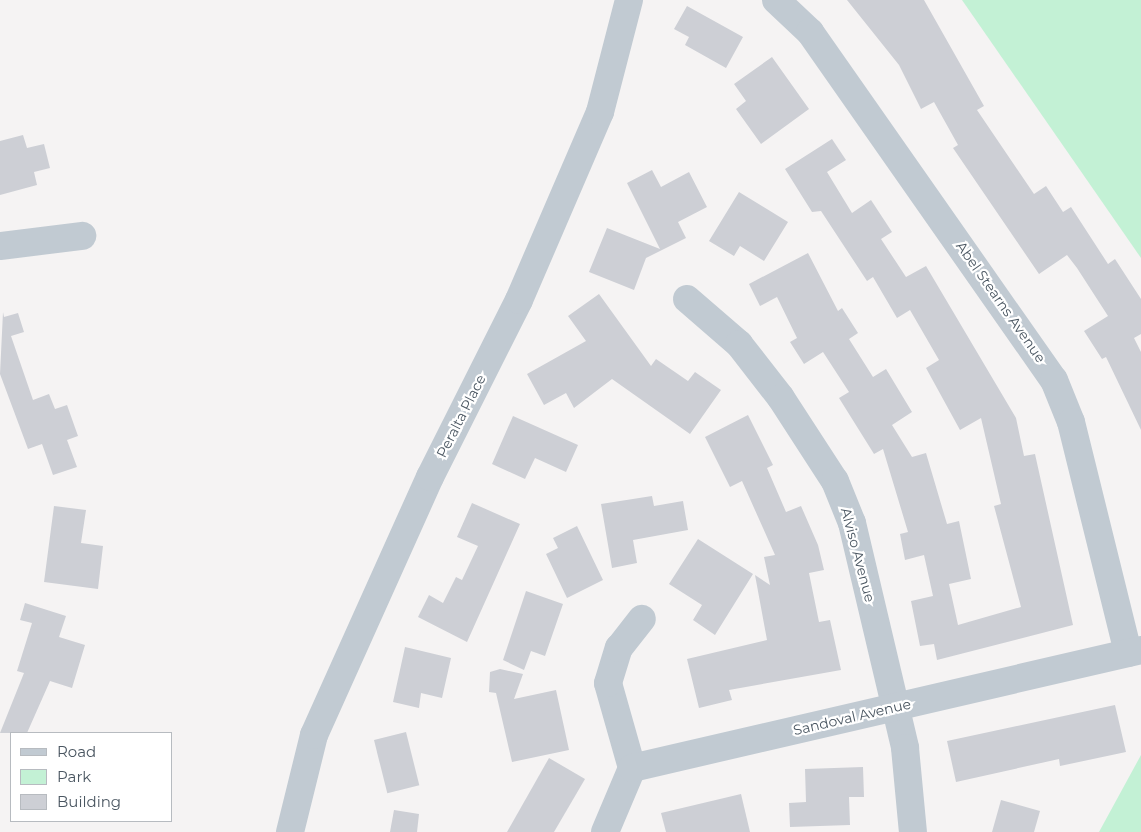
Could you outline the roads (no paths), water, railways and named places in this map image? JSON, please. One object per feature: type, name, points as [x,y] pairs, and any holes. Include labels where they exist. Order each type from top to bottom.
[{"type":"street","name":"Peralta Place","points":[[290,832],[314,735],[430,477],[519,300],[600,112],[629,0]]},
{"type":"street","name":"Abel Stearns Avenue","points":[[776,0],[810,32],[1054,380],[1071,422],[1134,652]]},
{"type":"street","points":[[0,246],[82,236]]},
{"type":"street","name":"Alviso Avenue","points":[[687,299],[739,344],[781,398],[835,481],[852,523],[896,707],[912,790],[913,832]]},
{"type":"street","points":[[605,832],[632,768],[608,683],[619,648],[642,619]]},
{"type":"street","name":"Sandoval Avenue","points":[[632,768],[1134,652]]}]
